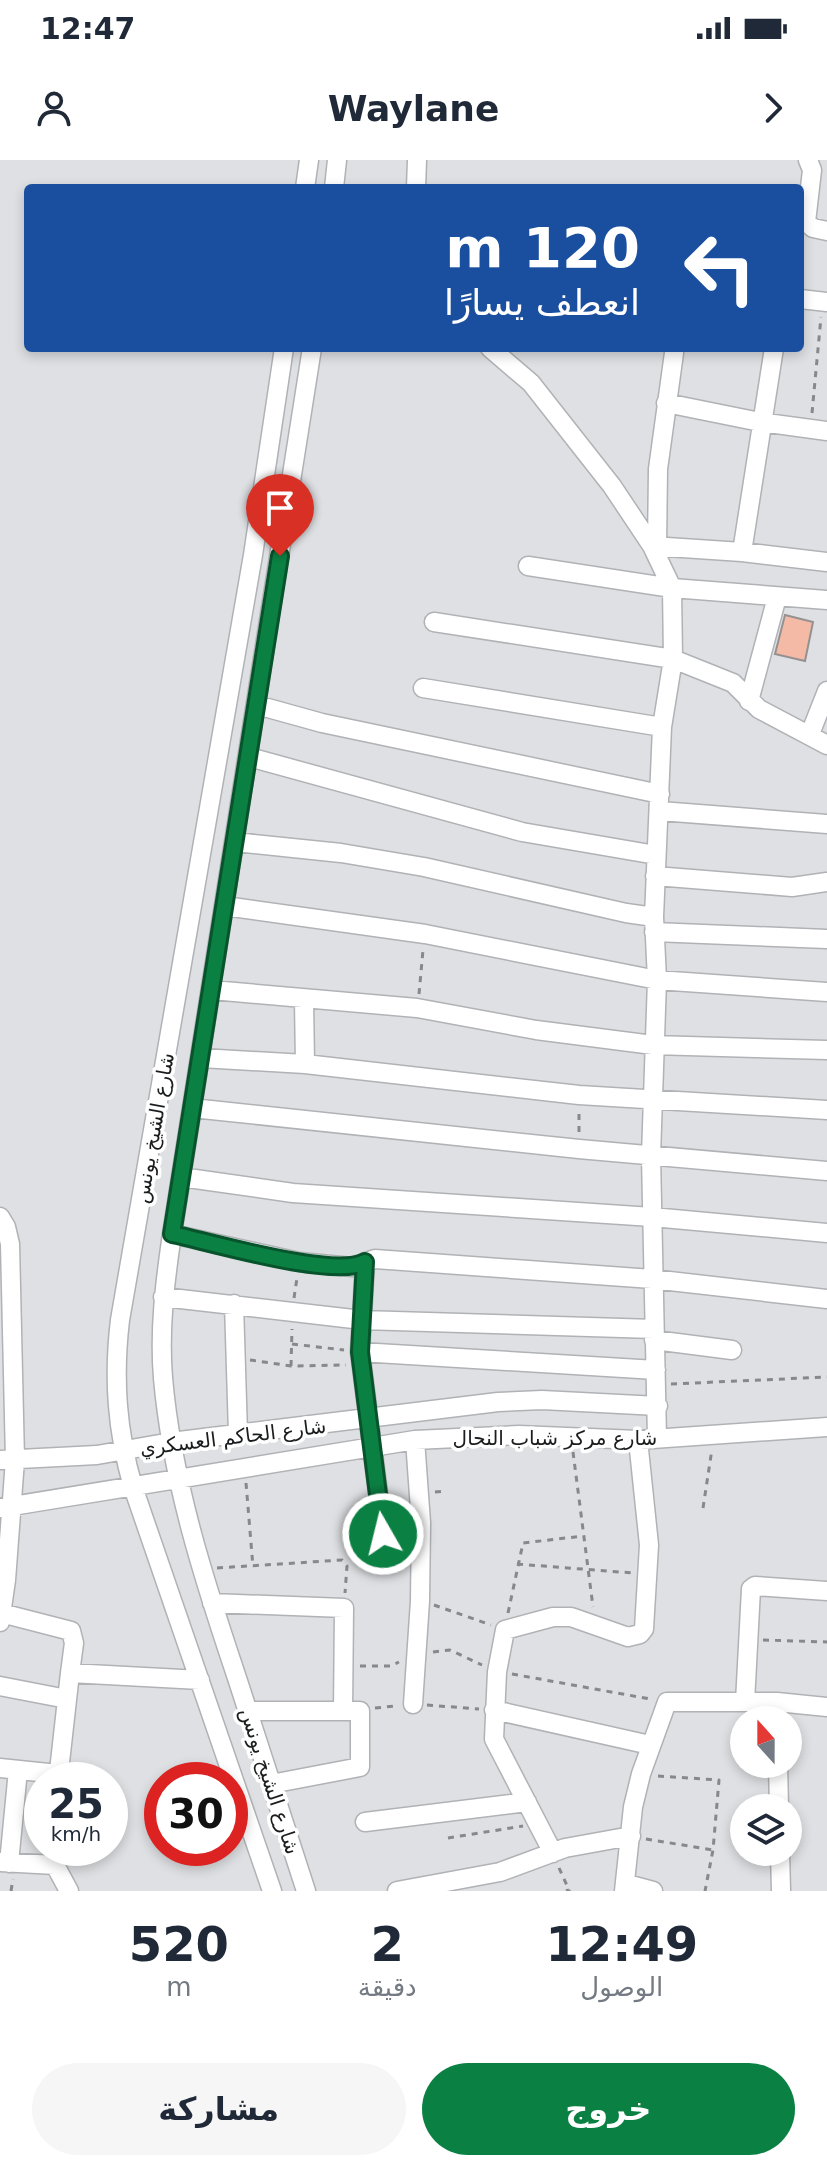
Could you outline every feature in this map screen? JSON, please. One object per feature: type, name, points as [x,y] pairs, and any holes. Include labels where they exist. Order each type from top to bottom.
[{"type":"street","points":[[306,184],[309,160]]},
{"type":"street","points":[[334,184],[337,160]]},
{"type":"street","points":[[416,184],[417,160]]},
{"type":"street","points":[[808,160],[812,170],[806,222],[813,228],[827,231]]},
{"type":"street","points":[[804,300],[824,302]]},
{"type":"street","name":"شارع الشيخ يونس","points":[[272,1891],[133,1487],[123,1451],[115,1391],[120,1320],[253,555],[283,352]]},
{"type":"street","name":"شارع الشيخ يونس","points":[[306,1891],[201,1569],[179,1479],[163,1376],[163,1297],[311,352]]},
{"type":"street","points":[[495,352],[531,383],[612,486],[655,547],[672,588],[673,659],[662,727],[654,925],[657,980],[651,1156],[657,1438]]},
{"type":"street","points":[[742,552],[773,352]]},
{"type":"street","points":[[655,547],[658,469],[674,353]]},
{"type":"street","points":[[666,403],[818,430]]},
{"type":"street","points":[[655,547],[742,552],[827,562]]},
{"type":"street","points":[[528,566],[672,588],[827,600]]},
{"type":"street","points":[[749,701],[777,597]]},
{"type":"street","points":[[434,622],[673,659],[733,683],[759,709],[827,745]]},
{"type":"street","points":[[423,688],[662,727]]},
{"type":"street","points":[[810,734],[827,691]]},
{"type":"street","points":[[257,705],[660,802],[827,824]]},
{"type":"street","points":[[224,724],[253,730]]},
{"type":"street","points":[[249,757],[522,832],[656,855]]},
{"type":"street","points":[[235,842],[341,853],[424,867],[626,913],[654,925],[827,939]]},
{"type":"street","points":[[655,876],[792,887],[827,882]]},
{"type":"street","points":[[225,906],[425,934],[657,980],[827,992]]},
{"type":"street","points":[[212,990],[417,1008],[536,1030],[653,1045],[827,1050]]},
{"type":"street","points":[[304,1000],[305,1064]]},
{"type":"street","points":[[201,1058],[305,1064],[579,1095],[827,1110]]},
{"type":"street","points":[[192,1108],[579,1149],[827,1171]]},
{"type":"street","points":[[181,1177],[293,1193],[652,1217],[827,1233]]},
{"type":"street","points":[[0,1217],[10,1244],[8,1460],[1,1618],[71,1631],[74,1643],[60,1762]]},
{"type":"street","points":[[172,1234],[299,1262],[352,1267],[375,1259],[652,1279],[827,1299]]},
{"type":"street","points":[[365,1262],[361,1359],[387,1563]]},
{"type":"street","points":[[163,1297],[362,1320],[654,1335],[732,1350]]},
{"type":"street","points":[[234,1304],[238,1434]]},
{"type":"street","points":[[361,1359],[656,1377]]},
{"type":"street","name":"شارع الحاكم العسكري","points":[[8,1460],[71,1458],[171,1442],[498,1402],[556,1401],[658,1406]]},
{"type":"street","name":"شارع مركز شباب النحال","points":[[6,1507],[415,1440],[519,1435],[638,1440],[827,1427]]},
{"type":"street","points":[[413,1704],[420,1601],[421,1493],[415,1440]]},
{"type":"street","points":[[553,1853],[494,1739],[497,1672],[505,1630],[553,1617],[571,1617],[628,1637],[640,1634],[644,1629],[649,1545],[638,1440]]},
{"type":"street","points":[[745,1702],[752,1587],[827,1591]]},
{"type":"street","points":[[212,1603],[344,1608],[344,1666],[360,1767],[271,1784]]},
{"type":"street","points":[[70,1673],[200,1680]]},
{"type":"street","points":[[0,1686],[67,1699]]},
{"type":"street","points":[[653,1891],[625,1887],[633,1807],[650,1745],[667,1702],[745,1702],[759,1706]]},
{"type":"street","points":[[802,1709],[827,1707]]},
{"type":"street","points":[[494,1710],[650,1745]]},
{"type":"street","points":[[248,1711],[351,1711]]},
{"type":"street","points":[[9,1769],[4,1862],[24,1860]]},
{"type":"street","points":[[365,1822],[527,1802]]},
{"type":"street","points":[[397,1891],[500,1872],[583,1843],[631,1836]]},
{"type":"street","points":[[60,1866],[69,1891]]},
{"type":"street","points":[[780,1866],[781,1891]]},
{"type":"path","points":[[818,430],[824,302]]},
{"type":"path","points":[[417,1008],[425,934]]},
{"type":"path","points":[[579,1095],[579,1149]]},
{"type":"path","points":[[292,1313],[299,1262]]},
{"type":"path","points":[[291,1366],[292,1344],[361,1359]]},
{"type":"path","points":[[235,1357],[291,1366],[361,1359]]},
{"type":"path","points":[[656,1377],[827,1377]]},
{"type":"path","points":[[703,1508],[714,1433]]},
{"type":"path","points":[[571,1436],[595,1625]]},
{"type":"path","points":[[244,1467],[253,1567]]},
{"type":"path","points":[[420,1601],[505,1630],[521,1545],[583,1536]]},
{"type":"path","points":[[201,1569],[342,1560],[347,1566],[344,1608]]},
{"type":"path","points":[[517,1564],[648,1574]]},
{"type":"path","points":[[749,1640],[827,1642]]},
{"type":"path","points":[[344,1666],[390,1666],[415,1654],[450,1650],[497,1672],[667,1702]]},
{"type":"path","points":[[351,1711],[413,1704],[494,1710]]},
{"type":"path","points":[[641,1774],[719,1780],[713,1850],[705,1891]]},
{"type":"path","points":[[448,1838],[538,1824]]},
{"type":"path","points":[[631,1836],[713,1850]]},
{"type":"path","points":[[553,1853],[569,1890],[566,1891]]},
{"type":"building","points":[[785,615],[813,622],[805,661],[775,654]]},
{"type":"route","points":[[280,556],[172,1234],[299,1262],[352,1267],[365,1262],[360,1352],[383,1534]]}]
